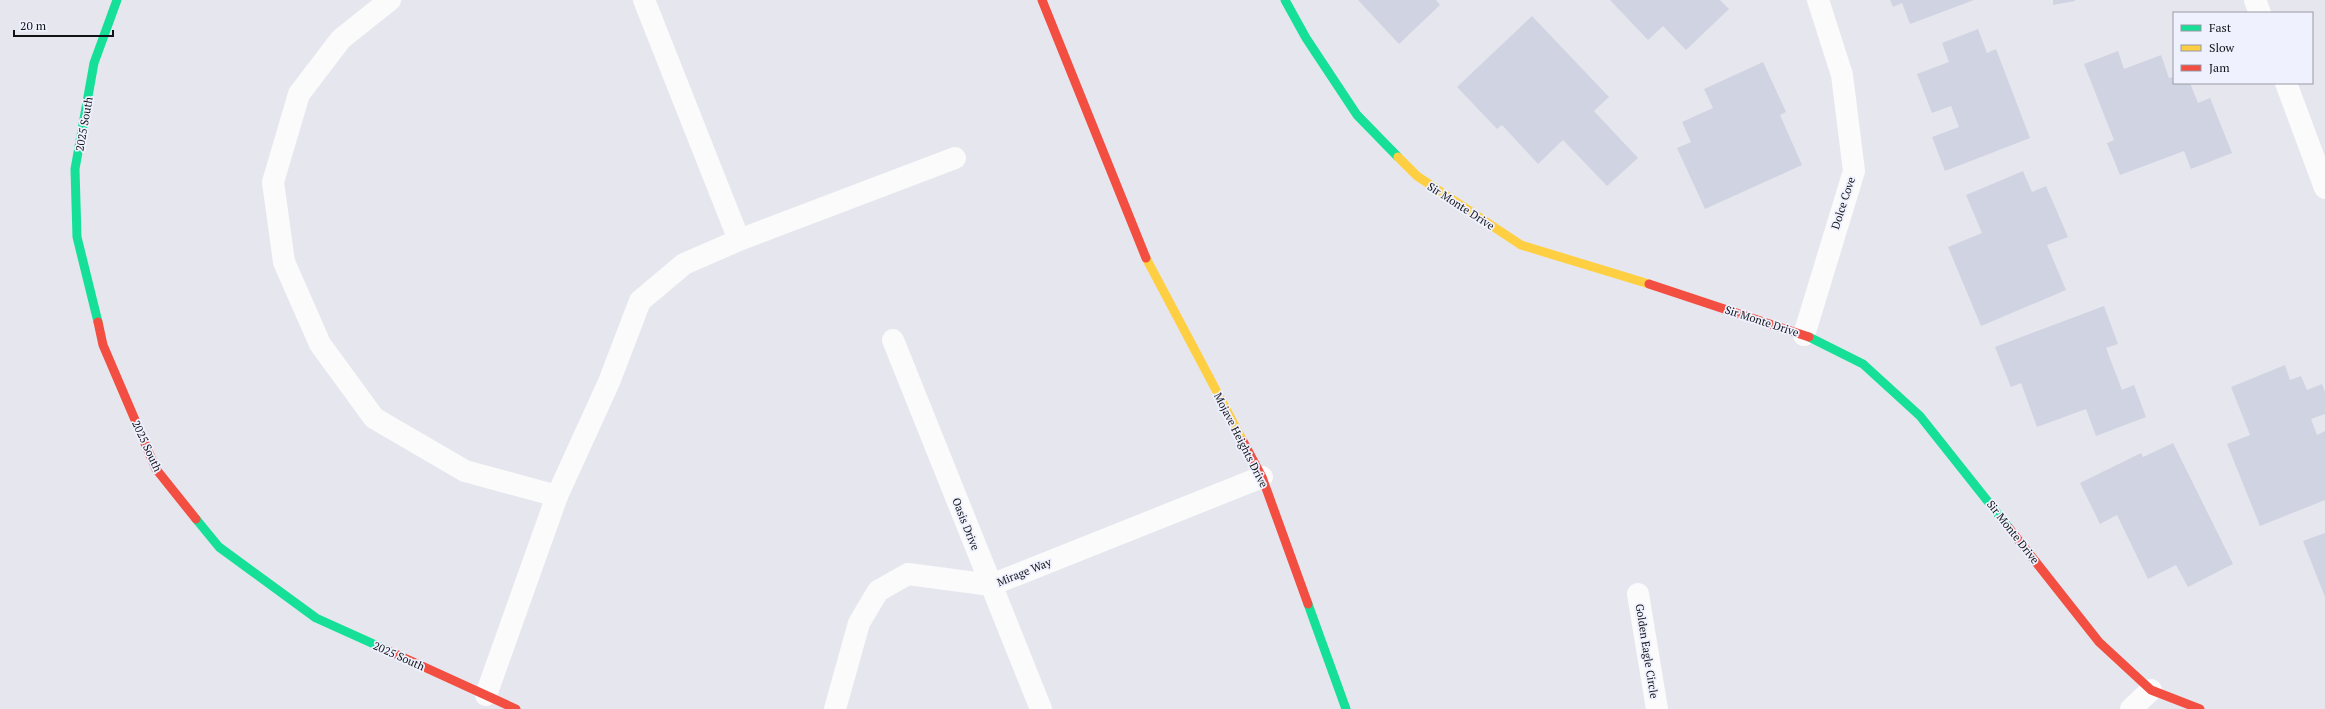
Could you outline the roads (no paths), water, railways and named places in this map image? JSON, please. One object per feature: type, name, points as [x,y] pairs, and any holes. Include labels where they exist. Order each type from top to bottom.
[{"type":"street","name":"2025 South","points":[[117,0],[94,63],[75,169],[77,237],[103,345],[156,469],[219,547],[316,618],[516,709]]},
{"type":"street","points":[[390,0],[341,39],[299,94],[273,182],[284,262],[320,344],[374,418],[465,471],[557,496]]},
{"type":"street","points":[[644,0],[739,240]]},
{"type":"street","name":"Mojave Heights Drive","points":[[1042,0],[1140,247],[1262,477],[1346,709]]},
{"type":"street","name":"Sir Monte Drive","points":[[1285,0],[1306,38],[1357,115],[1417,176],[1521,245],[1685,295],[1804,335],[1863,364],[1920,416],[2099,642],[2151,690],[2200,709]]},
{"type":"street","name":"Dolce Cove","points":[[1804,335],[1854,171],[1842,74],[1818,0]]},
{"type":"street","points":[[2255,0],[2260,12]]},
{"type":"street","points":[[2286,84],[2325,188]]},
{"type":"street","points":[[486,695],[557,496],[609,382],[640,301],[684,264],[739,240],[955,158]]},
{"type":"street","name":"Oasis Drive","points":[[893,340],[1041,709]]},
{"type":"street","name":"Mirage Way","points":[[835,709],[859,623],[878,591],[908,574],[990,585],[1262,477]]},
{"type":"street","name":"Golden Eagle Circle","points":[[1638,594],[1656,709]]},
{"type":"street","points":[[2131,709],[2151,690]]}]
